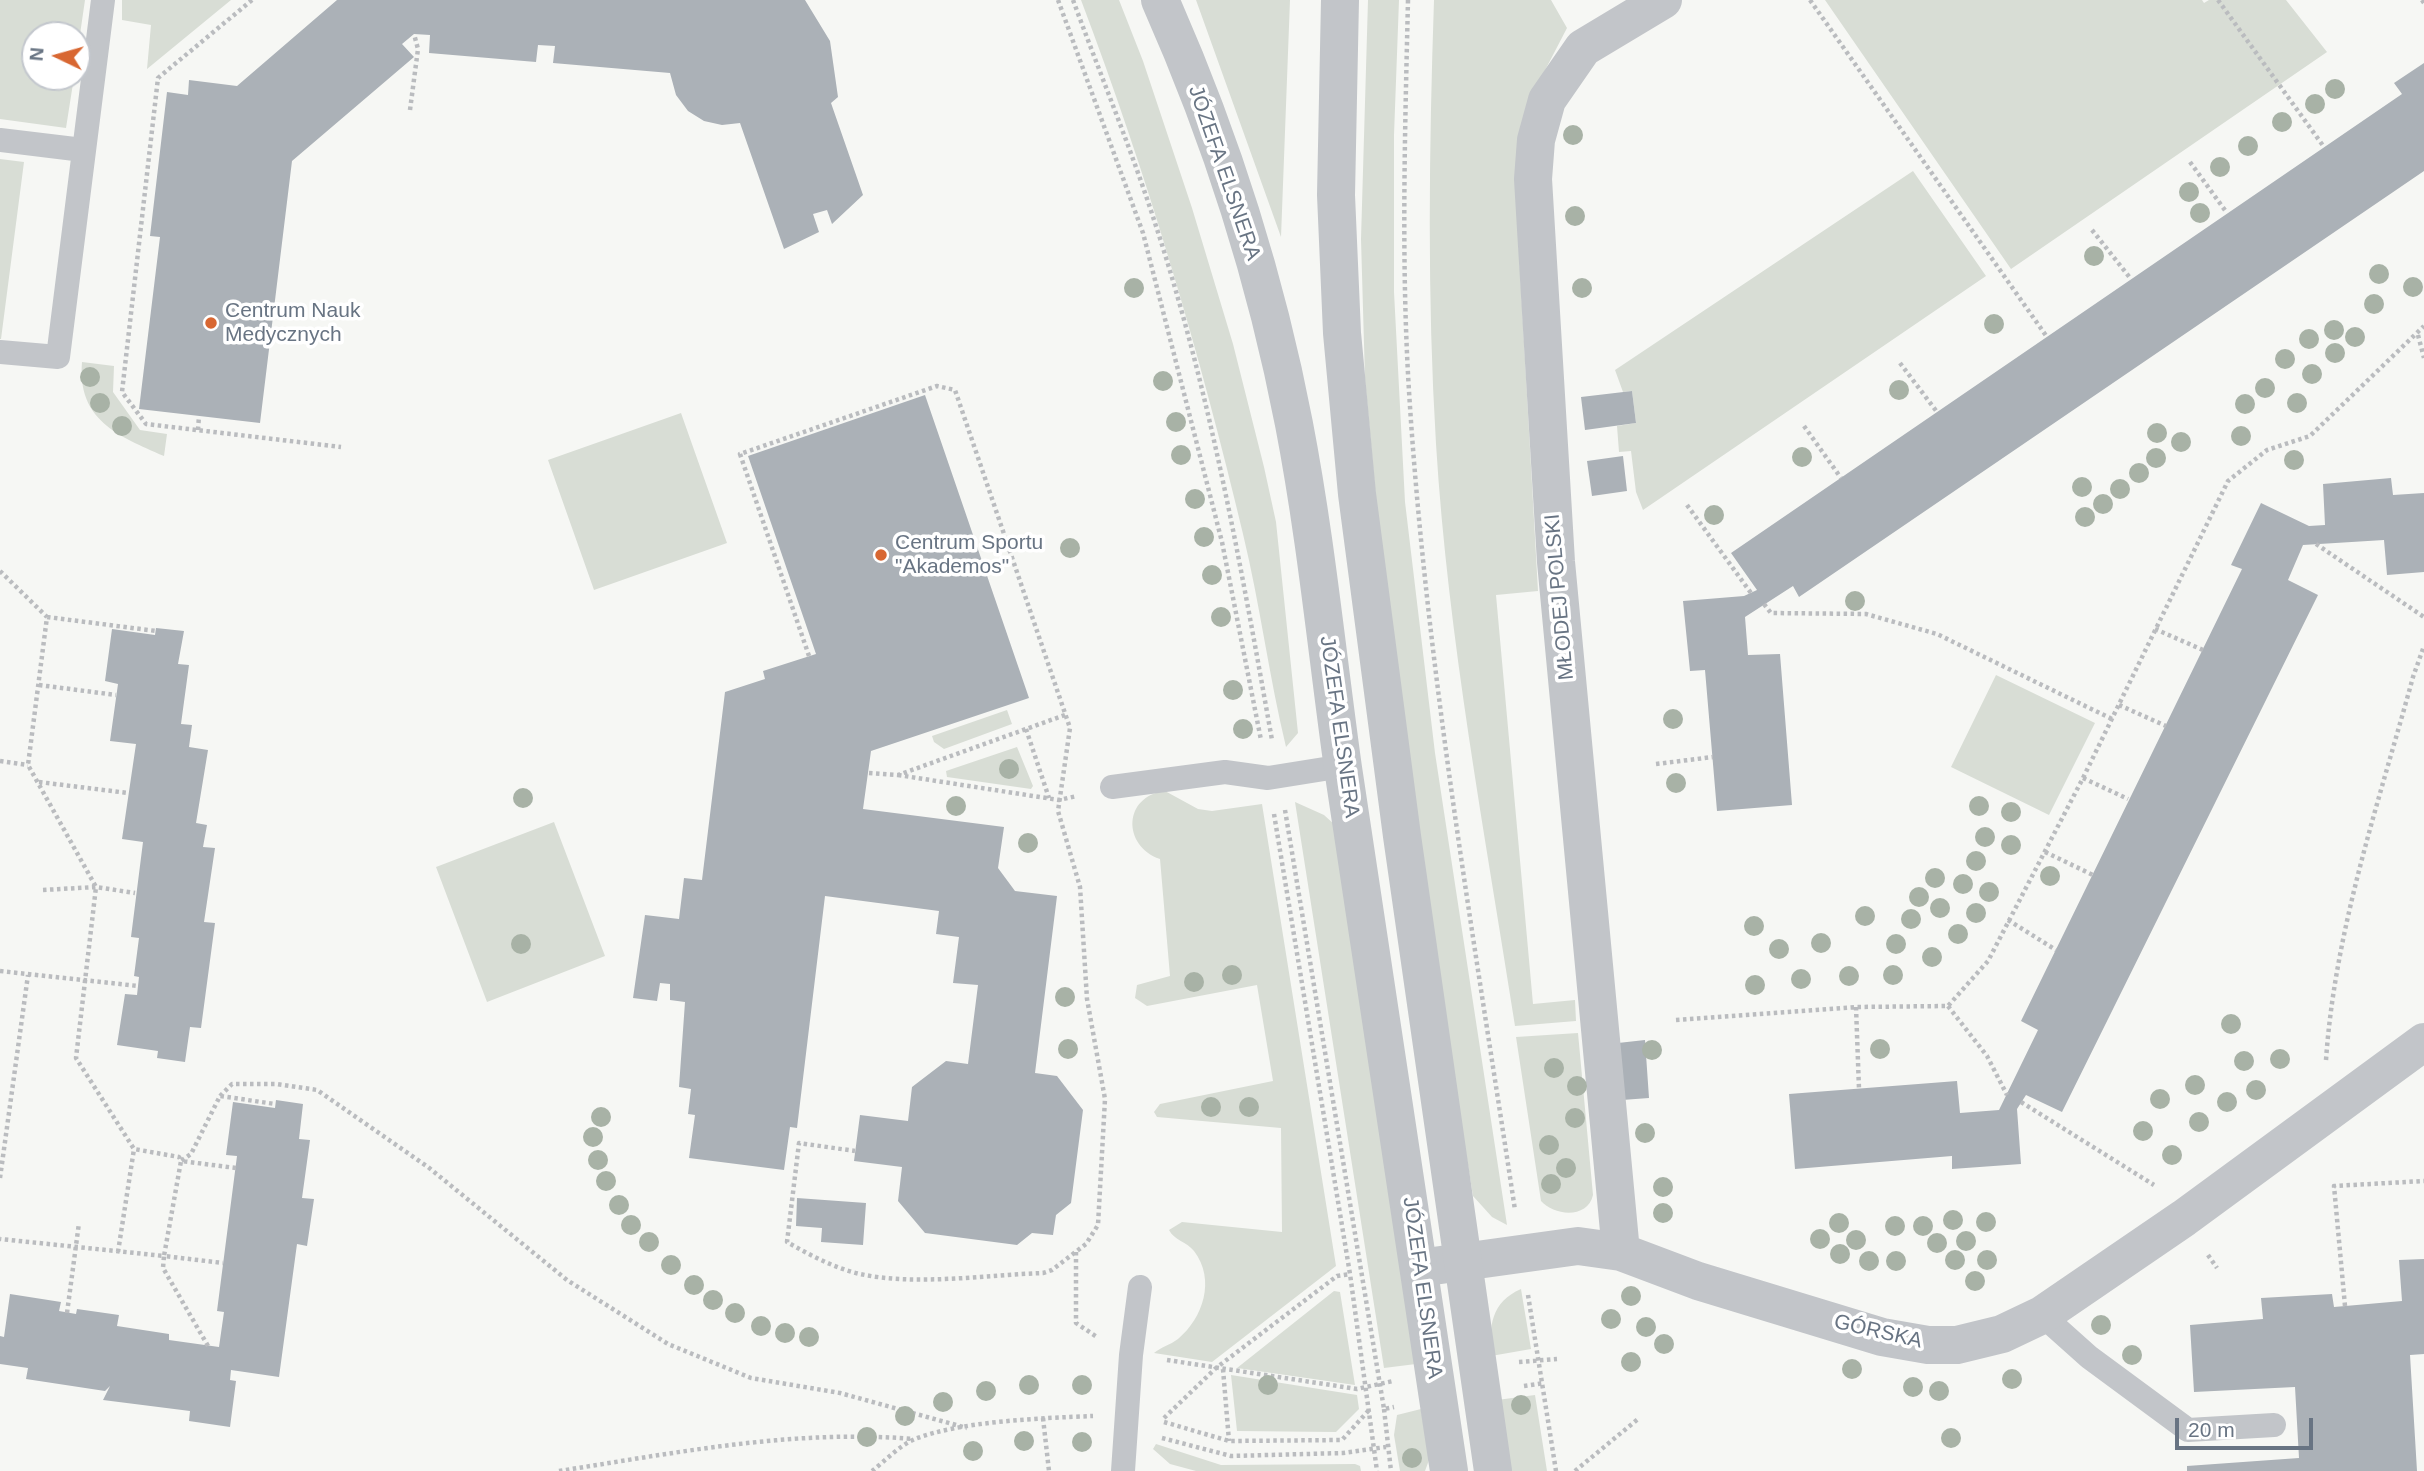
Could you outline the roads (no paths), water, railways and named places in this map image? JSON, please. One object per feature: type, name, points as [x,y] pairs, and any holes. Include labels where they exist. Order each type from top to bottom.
[{"type":"street","name":"JÓZEFA ELSNERA","points":[[1160,0],[1216,142],[1268,308],[1294,423],[1320,580],[1343,766],[1449,1471]]},
{"type":"street","name":"JÓZEFA ELSNERA","points":[[1340,0],[1336,194],[1342,333],[1357,494],[1461,1262],[1493,1471]]},
{"type":"street","name":"MŁODEJ POLSKI","points":[[1621,1252],[1556,562],[1533,179],[1536,139],[1547,100],[1583,48],[1663,0]]},
{"type":"street","name":"GÓRSKA","points":[[1419,1269],[1578,1247],[1621,1252],[1699,1281],[1882,1337],[1928,1345],[1957,1345],[2002,1334],[2042,1315],[2184,1218],[2424,1042]]},
{"type":"lane","points":[[0,352],[58,357],[103,0]]},
{"type":"lane","points":[[0,139],[83,150]]},
{"type":"lane","points":[[1112,787],[1225,772],[1268,778],[1343,766]]},
{"type":"lane","points":[[1123,1471],[1131,1355],[1140,1287]]},
{"type":"lane","points":[[2042,1315],[2089,1357],[2188,1430],[2274,1426]]},
{"type":"place","name":"Centrum Nauk Medycznych","points":[[211,323]]},
{"type":"place","name":"Centrum Sportu \"Akademos\"","points":[[881,555]]}]
